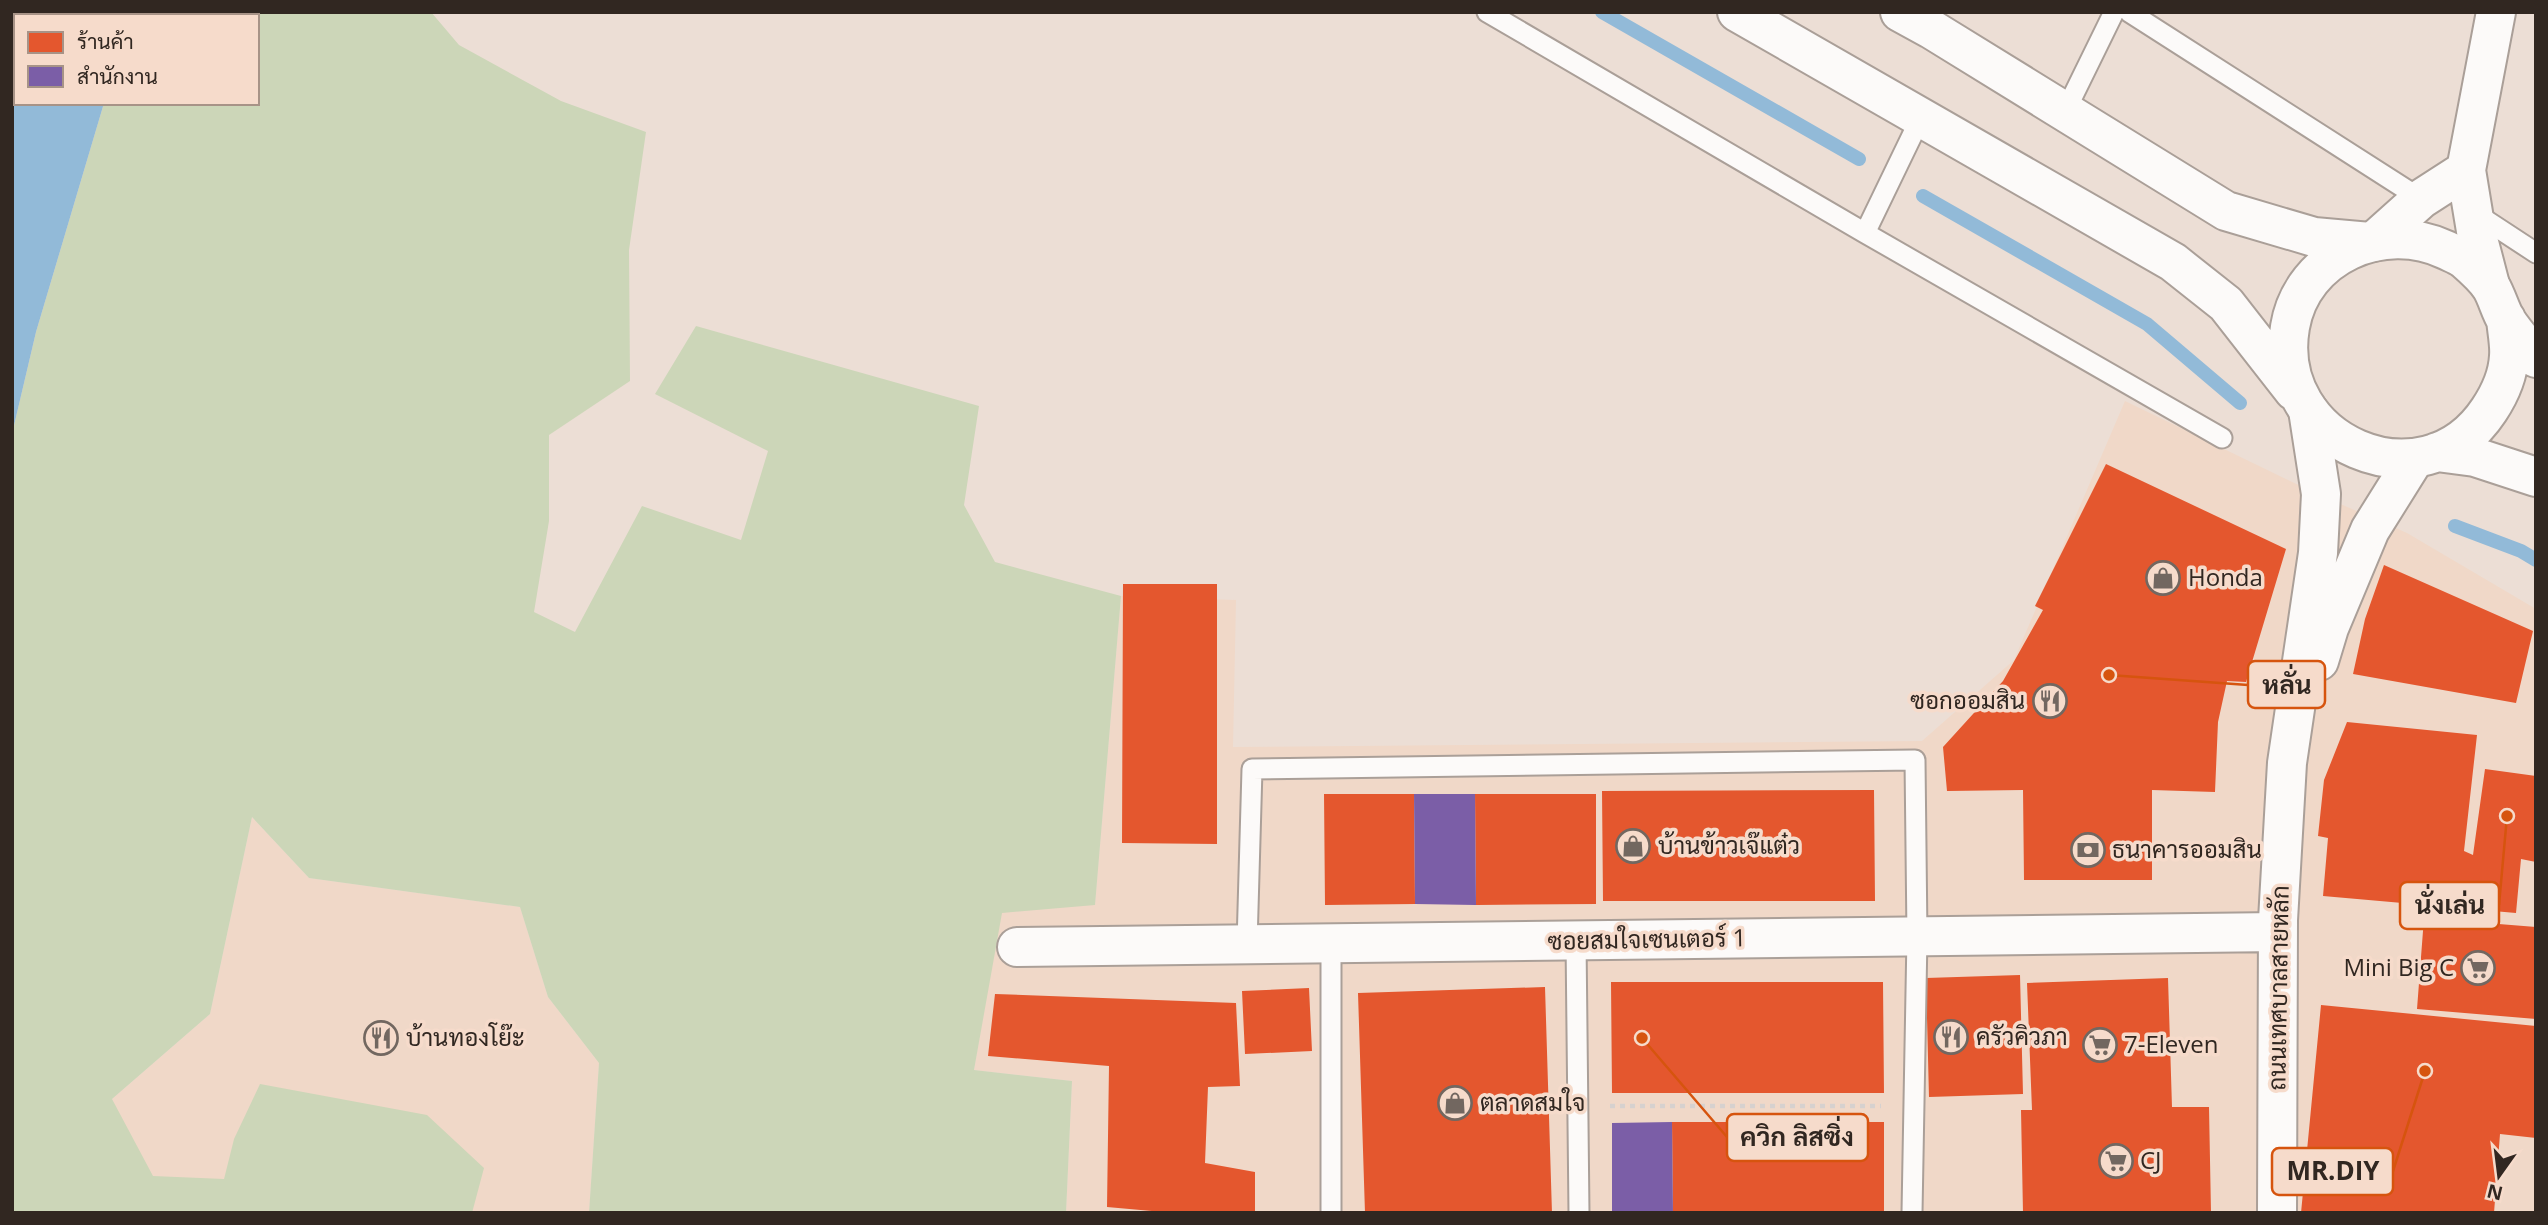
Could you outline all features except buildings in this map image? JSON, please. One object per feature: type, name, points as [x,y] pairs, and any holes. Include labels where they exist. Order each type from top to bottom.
[{"type":"street","points":[[1737,12],[2173,262],[2226,304],[2318,424],[2346,446],[2380,458],[2426,455],[2475,457],[2536,477]]},
{"type":"street","points":[[1900,12],[2225,211],[2314,237],[2373,242],[2421,198],[2466,170]]},
{"type":"street","points":[[2496,12],[2466,170],[2490,285],[2506,319],[2536,358]]},
{"type":"street","points":[[2303,403],[2288,361],[2290,325],[2302,292],[2325,265],[2355,246],[2392,238],[2430,242],[2464,259],[2490,285]]},
{"type":"street","points":[[2426,455],[2450,447],[2480,424],[2500,393],[2509,357],[2506,319]]},
{"type":"street","name":"ถนนเทศบาลสายหลัก","points":[[2277,1213],[2278,932],[2287,763],[2318,554],[2321,494],[2303,403]]},
{"type":"street","name":"ถนนเทศบาลสายหลัก","points":[[2287,763],[2329,628],[2370,530],[2426,455]]},
{"type":"street","name":"ซอยสมใจเซนเตอร์ 1","points":[[1017,947],[2278,932]]},
{"type":"lane","points":[[1487,12],[1864,233],[2222,438]]},
{"type":"lane","points":[[2065,112],[2114,12]]},
{"type":"lane","points":[[2129,12],[2421,198]]},
{"type":"lane","points":[[1864,233],[1921,117]]},
{"type":"lane","points":[[2473,212],[2536,253]]},
{"type":"lane","points":[[1247,944],[1252,769],[1916,760],[1917,936],[1912,1213]]},
{"type":"lane","points":[[1576,940],[1578,1213]]},
{"type":"lane","points":[[1331,944],[1331,1213]]},
{"type":"path","points":[[1578,1106],[1913,1106]]},
{"type":"shaded area","points":[[2125,401],[2313,492],[2407,533],[2536,609],[2536,1213],[1066,1213],[1072,1081],[974,1070],[1001,912],[1095,904],[1121,596],[1236,600],[1233,747],[1922,741],[2014,660]]},
{"type":"shaded area","name":"บ้านทองโย๊ะ","points":[[252,817],[309,878],[520,907],[548,997],[599,1063],[589,1213],[161,1213],[112,1099],[210,1014]]},
{"type":"green space","points":[[431,12],[459,45],[561,101],[646,132],[629,250],[630,381],[549,435],[549,521],[534,612],[575,632],[642,506],[741,540],[768,451],[655,394],[696,326],[979,406],[964,505],[995,562],[1121,596],[1095,905],[1002,913],[974,1070],[1072,1081],[1066,1213],[589,1213],[599,1063],[548,997],[520,907],[309,878],[252,817],[210,1014],[112,1099],[153,1176],[224,1179],[234,1139],[260,1084],[427,1115],[484,1168],[472,1213],[12,1213],[12,434],[36,332],[103,105],[259,105],[259,14],[134,14]]},
{"type":"water","points":[[12,12],[134,12],[14,14],[14,105],[103,105],[36,332],[12,434]]},
{"type":"waterway","points":[[1602,12],[1859,159]]},
{"type":"waterway","points":[[1923,196],[2147,324],[2240,403]]},
{"type":"waterway","points":[[2455,526],[2521,551],[2536,560]]},
{"type":"place","name":"Honda","points":[[2163,578]]},
{"type":"place","name":"หลั่น","points":[[2109,675]]},
{"type":"place","name":"ซอกออมสิน","points":[[2050,701]]},
{"type":"place","name":"นั่งเล่น","points":[[2507,816]]},
{"type":"place","name":"บ้านข้าวเจ๊แต๋ว","points":[[1633,846]]},
{"type":"place","name":"ธนาคารออมสิน","points":[[2088,850]]},
{"type":"place","name":"Mini Big C","points":[[2478,968]]},
{"type":"place","name":"ครัวคิวภา","points":[[1951,1037]]},
{"type":"place","name":"บ้านทองโย๊ะ","points":[[381,1038]]},
{"type":"place","name":"ควิก ลิสซิ่ง","points":[[1642,1038]]},
{"type":"place","name":"7-Eleven","points":[[2100,1045]]},
{"type":"place","name":"MR.DIY","points":[[2425,1071]]},
{"type":"place","name":"ตลาดสมใจ","points":[[1455,1103]]},
{"type":"place","name":"CJ","points":[[2116,1161]]}]
